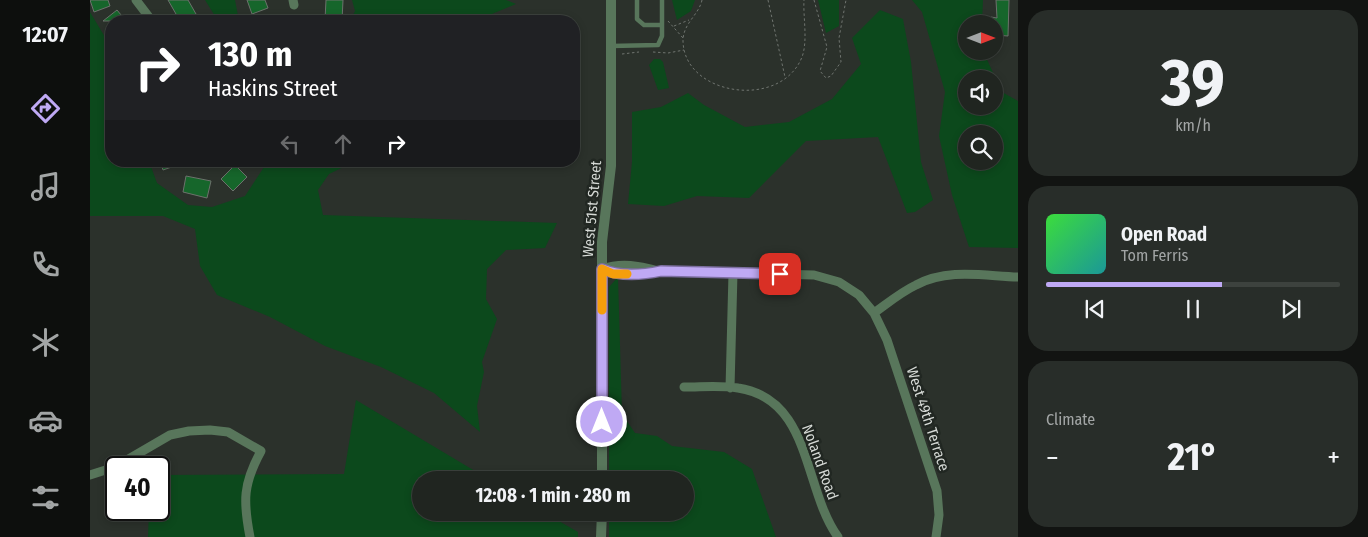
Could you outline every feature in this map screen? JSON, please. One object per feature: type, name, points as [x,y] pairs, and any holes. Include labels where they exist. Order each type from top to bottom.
[{"type":"street","points":[[136,0],[147,15]]},
{"type":"street","name":"West 51st Street","points":[[602,471],[602,269],[603,233],[611,166],[611,0]]},
{"type":"street","name":"West 49th Terrace","points":[[602,269],[614,264],[635,264],[661,271],[814,275],[833,279],[859,296],[874,313],[888,340],[937,491],[939,515],[936,537]]},
{"type":"street","points":[[730,388],[733,273]]},
{"type":"street","points":[[874,313],[917,284],[936,278],[965,274],[1018,276]]},
{"type":"street","name":"Noland Road","points":[[684,387],[746,390],[771,401],[783,411],[792,424],[819,500],[838,537]]},
{"type":"street","points":[[90,475],[115,467],[170,435],[189,431],[228,432],[261,451],[247,480],[244,498],[250,537]]},
{"type":"street","points":[[602,521],[602,537]]},
{"type":"lane","points":[[637,0],[637,19],[644,25],[662,23]]},
{"type":"lane","points":[[611,46],[656,46],[661,40],[662,0]]},
{"type":"path","points":[[702,0],[699,8],[689,20],[683,38],[684,50],[696,71],[724,89],[740,92],[759,90],[786,78],[799,63],[804,52],[804,0]]},
{"type":"path","points":[[768,0],[786,78]]},
{"type":"path","points":[[814,0],[827,47],[820,71],[826,78],[831,76],[841,62],[839,38],[846,0]]},
{"type":"path","points":[[674,26],[689,20]]},
{"type":"path","points":[[662,23],[668,21],[683,38]]},
{"type":"path","points":[[650,52],[668,53],[684,50]]},
{"type":"path","points":[[622,54],[641,52]]},
{"type":"green space","points":[[205,0],[235,0],[238,15],[214,15]]},
{"type":"green space","points":[[352,0],[506,0],[516,4],[489,15],[353,15],[355,11]]},
{"type":"green space","points":[[672,0],[695,0],[691,11],[677,20]]},
{"type":"green space","points":[[818,0],[839,0],[839,26],[826,33]]},
{"type":"green space","points":[[912,0],[983,0],[982,15],[958,15],[958,60],[987,60],[992,70],[958,70],[958,115],[1003,115],[1003,93],[1018,101],[1018,248],[969,247],[952,195],[939,136],[945,92],[922,12]]},
{"type":"green space","points":[[880,10],[903,19],[911,62],[921,162],[933,200],[915,212],[907,213],[878,137],[806,141],[749,198],[697,196],[664,206],[628,204],[632,162],[632,112],[661,107],[688,93],[704,105],[745,127],[789,122],[832,99],[861,64],[852,38]]},
{"type":"green space","points":[[90,12],[105,37],[105,167],[151,167],[157,183],[188,205],[212,207],[245,196],[264,167],[344,167],[329,174],[318,190],[323,215],[557,223],[545,248],[506,250],[487,269],[486,299],[497,319],[482,362],[484,372],[477,406],[480,432],[434,393],[381,367],[325,346],[270,317],[217,295],[200,266],[195,229],[163,216],[90,216]]},
{"type":"green space","points":[[654,59],[660,59],[663,62],[669,88],[658,90],[649,65]]},
{"type":"green space","points":[[618,277],[622,414],[635,433],[657,436],[672,446],[724,452],[752,469],[776,537],[609,537],[609,521],[694,521],[694,471],[609,471],[609,287]]},
{"type":"green space","points":[[356,400],[475,471],[412,471],[412,521],[559,521],[578,532],[578,537],[148,537],[149,521],[170,521],[170,475],[344,474]]},
{"type":"building","points":[[90,0],[108,0],[110,6],[94,12]]},
{"type":"building","points":[[168,0],[188,0],[197,15],[177,15]]},
{"type":"building","points":[[247,0],[265,0],[268,8],[252,14]]},
{"type":"building","points":[[326,0],[343,0],[342,15],[325,15]]},
{"type":"building","points":[[996,0],[1009,0],[1008,36],[1003,36],[1003,15],[997,15]]},
{"type":"building","points":[[117,10],[121,15],[111,15]]},
{"type":"building","points":[[233,167],[237,167],[247,177],[233,191],[221,179]]},
{"type":"building","points":[[186,176],[211,181],[207,198],[183,192]]},
{"type":"slow traffic","points":[[602,310],[602,269],[613,274],[627,274]]},
{"type":"route","points":[[602,422],[602,269],[613,274],[644,275],[661,271],[780,274]]}]
